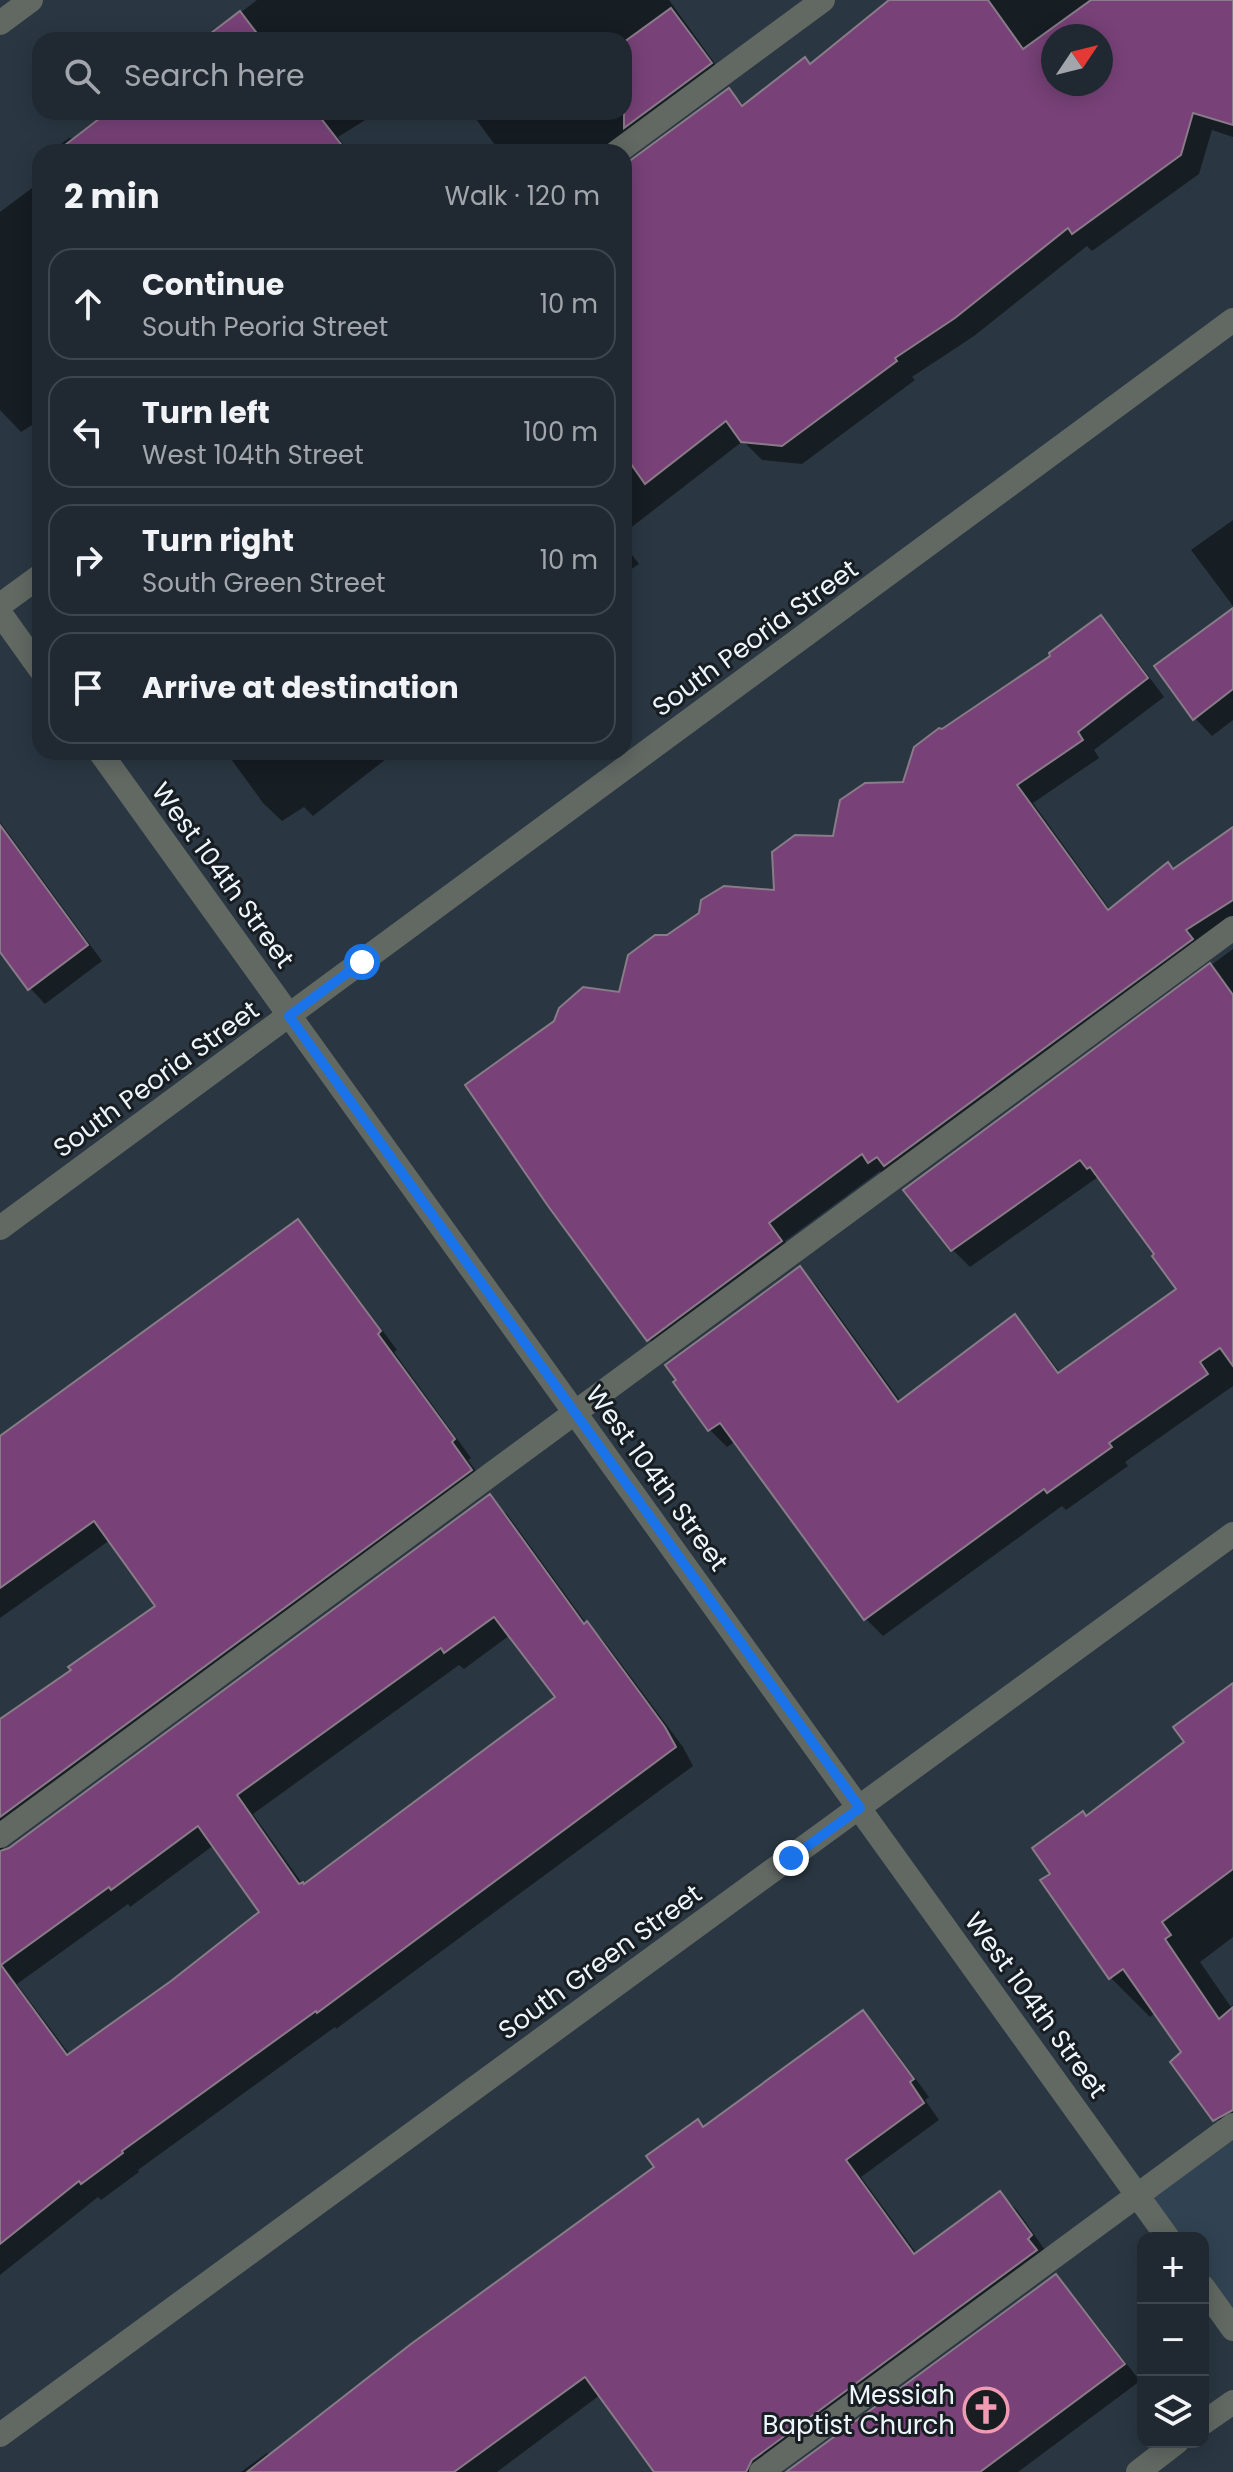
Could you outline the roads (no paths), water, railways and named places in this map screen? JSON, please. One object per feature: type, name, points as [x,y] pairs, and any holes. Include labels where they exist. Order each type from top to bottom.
[{"type":"street","points":[[0,23],[31,0]]},
{"type":"street","points":[[628,144],[823,0]]},
{"type":"street","name":"South Peoria Street","points":[[0,1228],[1233,320]]},
{"type":"street","points":[[0,605],[32,582]]},
{"type":"street","points":[[0,613],[32,658]]},
{"type":"street","name":"West 104th Street","points":[[106,760],[1164,2232]]},
{"type":"street","points":[[0,1836],[1233,928]]},
{"type":"street","name":"South Green Street","points":[[0,2435],[1233,1534]]},
{"type":"street","points":[[761,2472],[1233,2125]]},
{"type":"street","points":[[1209,2295],[1233,2329]]},
{"type":"street","points":[[1209,2419],[1233,2402]]},
{"type":"street","points":[[1138,2472],[1169,2448]]},
{"type":"place","name":"Messiah Baptist Church","points":[[986,2410]]}]
